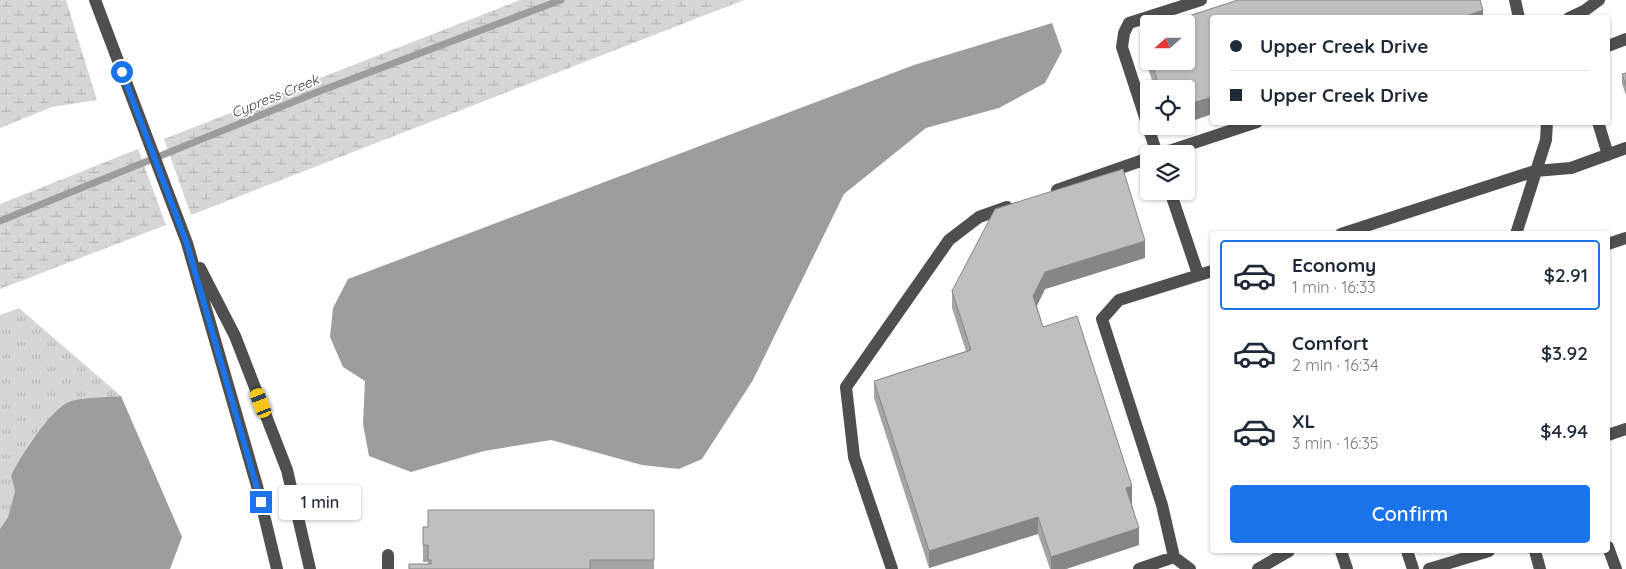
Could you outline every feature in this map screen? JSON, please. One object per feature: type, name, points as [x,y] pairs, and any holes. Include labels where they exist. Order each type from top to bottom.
[{"type":"street","points":[[95,0],[187,244],[257,486],[277,569]]},
{"type":"street","points":[[1155,145],[1122,47],[1124,33],[1129,23],[1200,0]]},
{"type":"street","points":[[1514,0],[1518,15]]},
{"type":"street","points":[[1572,15],[1582,6],[1599,0]]},
{"type":"street","points":[[1610,45],[1626,39]]},
{"type":"street","points":[[1186,145],[1248,125]]},
{"type":"street","points":[[1517,231],[1546,140],[1547,125]]},
{"type":"street","points":[[1599,125],[1608,155]]},
{"type":"street","points":[[1350,231],[1535,171],[1571,168],[1626,148]]},
{"type":"street","points":[[1045,194],[1140,161]]},
{"type":"street","points":[[1173,200],[1198,274]]},
{"type":"street","points":[[892,569],[854,457],[846,387],[949,240],[979,217],[1017,204]]},
{"type":"street","points":[[1610,243],[1626,238]]},
{"type":"street","points":[[187,244],[235,336],[287,470],[310,569]]},
{"type":"street","points":[[1190,569],[1174,557],[1162,505],[1102,320],[1119,300],[1210,271]]},
{"type":"street","points":[[1610,434],[1626,429]]},
{"type":"street","points":[[1610,552],[1616,569]]},
{"type":"street","points":[[1258,569],[1286,553]]},
{"type":"street","points":[[1343,553],[1347,569]]},
{"type":"street","points":[[1408,553],[1413,569]]},
{"type":"street","points":[[1429,569],[1482,553]]},
{"type":"street","points":[[1535,553],[1540,569]]},
{"type":"street","points":[[388,555],[388,569]]},
{"type":"street","points":[[1139,569],[1174,557]]},
{"type":"green space","points":[[0,0],[66,0],[97,100],[52,107],[0,128]]},
{"type":"green space","points":[[520,0],[744,0],[191,215],[164,139]]},
{"type":"green space","points":[[138,149],[166,225],[0,289],[0,204]]},
{"type":"green space","points":[[19,308],[121,396],[70,401],[43,426],[29,444],[11,476],[15,491],[8,517],[0,529],[0,315]]},
{"type":"shaded area","points":[[1052,23],[1062,51],[1045,83],[999,108],[926,128],[844,194],[753,380],[702,459],[679,469],[642,465],[551,440],[484,451],[411,472],[369,456],[363,424],[365,381],[343,367],[330,337],[333,308],[348,279],[914,65]]},
{"type":"shaded area","points":[[121,396],[182,537],[170,569],[0,569],[0,529],[8,517],[15,491],[11,476],[36,434],[54,413],[71,401]]},
{"type":"building","points":[[1238,0],[1480,0],[1483,10],[1469,15],[1210,15],[1210,98],[1195,102],[1195,80],[1157,80],[1154,70],[1195,70],[1195,15],[1192,15]]},
{"type":"building","points":[[1626,73],[1626,86],[1622,74]]},
{"type":"building","points":[[1123,169],[1145,241],[1045,272],[1033,296],[1043,327],[1077,316],[1132,486],[1126,488],[1139,528],[1051,557],[1038,517],[929,551],[874,381],[971,350],[952,291],[995,209]]},
{"type":"building","points":[[428,510],[654,510],[654,560],[590,560],[590,569],[409,569],[409,564],[431,564],[431,560],[428,560],[428,545],[423,545],[423,527],[428,527]]},
{"type":"waterway","name":"Cypress Creek","points":[[0,221],[320,91],[561,0]]},
{"type":"route","points":[[122,72],[187,244],[261,502]]}]
